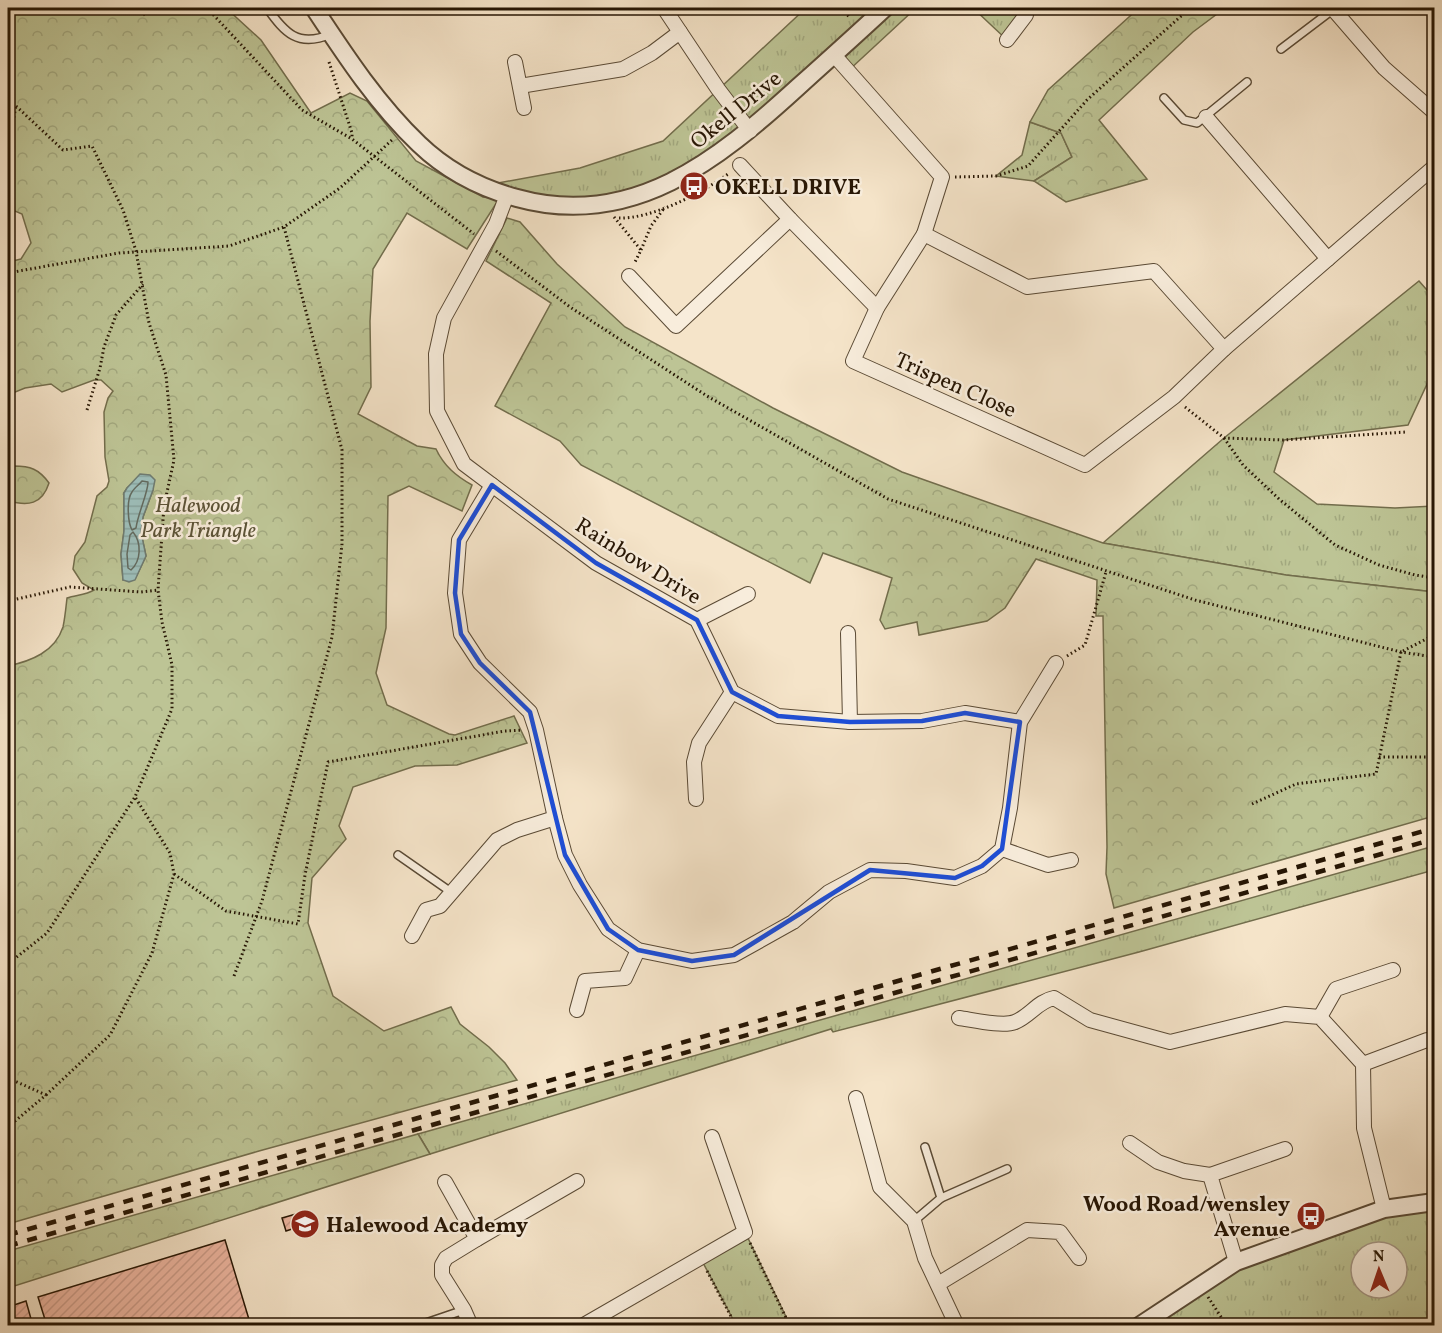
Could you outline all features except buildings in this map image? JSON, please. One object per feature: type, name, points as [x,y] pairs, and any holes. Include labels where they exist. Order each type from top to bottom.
[{"type":"street","name":"Okell Drive","points":[[314,8],[353,68],[401,126],[419,145],[459,175],[528,201],[583,206],[642,194],[672,182],[702,165],[750,131],[885,8]]},
{"type":"street","points":[[664,8],[718,89],[750,131]]},
{"type":"street","points":[[1334,8],[1384,68],[1434,112]]},
{"type":"street","points":[[1007,40],[1027,10]]},
{"type":"street","points":[[520,86],[623,69],[652,53],[681,32]]},
{"type":"street","points":[[834,55],[942,177]]},
{"type":"street","points":[[515,62],[524,108]]},
{"type":"street","points":[[1206,117],[1328,259]]},
{"type":"street","points":[[740,165],[877,308]]},
{"type":"street","name":"Trispen Close","points":[[942,177],[924,234],[877,308],[853,360],[1085,465],[1174,397],[1224,349],[1434,167]]},
{"type":"street","name":"Rainbow Drive","points":[[507,195],[496,224],[444,318],[436,354],[437,411],[464,464],[596,563],[697,620],[732,692]]},
{"type":"street","points":[[629,276],[676,326],[790,219]]},
{"type":"street","points":[[924,234],[1027,287],[1154,271],[1224,349]]},
{"type":"street","points":[[492,485],[459,540],[455,593],[461,634],[480,663],[530,712],[566,855],[580,885],[608,929],[638,950],[692,961],[734,955],[793,922],[829,892],[870,870],[906,871],[954,878],[982,867],[1002,849],[1010,808],[1020,722],[1056,663]]},
{"type":"street","points":[[697,620],[748,594]]},
{"type":"street","points":[[848,633],[850,722]]},
{"type":"street","points":[[696,799],[694,762],[699,743],[732,692],[778,716],[850,722],[922,721],[965,713],[1020,722]]},
{"type":"street","points":[[412,936],[426,910],[440,906],[497,840],[517,830],[555,818]]},
{"type":"street","points":[[1002,849],[1048,865],[1071,860]]},
{"type":"street","points":[[577,1010],[585,981],[625,978],[638,950]]},
{"type":"street","points":[[1320,1017],[1336,989],[1393,970]]},
{"type":"street","points":[[959,1018],[1003,1024],[1015,1022],[1044,1000],[1054,998],[1090,1020],[1170,1042],[1285,1014],[1320,1017],[1363,1064],[1364,1128],[1384,1209]]},
{"type":"street","points":[[1363,1064],[1427,1040],[1434,1040]]},
{"type":"street","points":[[856,1098],[880,1187],[914,1221],[925,1258],[957,1326]]},
{"type":"street","points":[[582,1326],[745,1232],[712,1137]]},
{"type":"street","points":[[1130,1143],[1158,1162],[1184,1171],[1210,1175],[1285,1149]]},
{"type":"street","points":[[1210,1175],[1236,1262]]},
{"type":"street","points":[[471,1326],[464,1310],[442,1275],[442,1265],[446,1258],[578,1181]]},
{"type":"street","points":[[445,1182],[477,1239]]},
{"type":"street","points":[[1139,1326],[1236,1262],[1384,1209],[1434,1202]]},
{"type":"street","points":[[938,1284],[1027,1230],[1060,1232],[1079,1258]]},
{"type":"lane","points":[[267,8],[283,30],[300,38],[319,39],[331,34]]},
{"type":"lane","points":[[1281,49],[1334,8]]},
{"type":"lane","points":[[1164,98],[1184,120],[1197,123],[1247,82]]},
{"type":"lane","points":[[398,855],[451,892]]},
{"type":"lane","points":[[925,1147],[941,1198]]},
{"type":"lane","points":[[914,1221],[941,1198],[1007,1169]]},
{"type":"lane","points":[[417,1326],[464,1310]]},
{"type":"path","points":[[143,15],[152,8]]},
{"type":"path","points":[[207,8],[302,110],[352,140],[570,307],[707,396],[888,499],[1195,600],[1401,652],[1434,657]]},
{"type":"path","points":[[942,177],[996,176],[1028,166],[1087,100],[1190,8]]},
{"type":"path","points":[[329,61],[352,133],[352,140]]},
{"type":"path","points":[[8,102],[63,150],[92,146],[123,210],[136,251],[149,323],[165,375],[174,460],[164,506],[158,590],[162,622],[172,665],[172,709],[135,797],[47,933],[8,964]]},
{"type":"path","points":[[9,144],[15,106]]},
{"type":"path","points":[[8,265],[8,273],[119,253],[229,246],[284,226],[340,188],[389,143],[401,126]]},
{"type":"path","points":[[629,276],[651,226],[665,207]]},
{"type":"path","points":[[614,217],[641,250]]},
{"type":"path","points":[[234,976],[257,917],[332,637],[342,544],[342,450],[284,226]]},
{"type":"path","points":[[87,410],[104,347],[116,315],[143,284]]},
{"type":"path","points":[[1174,397],[1224,438],[1243,465],[1272,493],[1335,544],[1379,565],[1434,578]]},
{"type":"path","points":[[1224,438],[1283,440],[1406,432]]},
{"type":"path","points":[[1056,663],[1085,645],[1106,572]]},
{"type":"path","points":[[8,601],[70,587],[141,592],[158,590]]},
{"type":"path","points":[[1401,652],[1434,635]]},
{"type":"path","points":[[1252,804],[1296,784],[1376,774],[1401,652]]},
{"type":"path","points":[[174,874],[226,911],[297,924],[328,762],[505,731]]},
{"type":"path","points":[[1379,757],[1434,757]]},
{"type":"path","points":[[8,1127],[110,1035],[152,953],[174,874],[170,853],[135,797]]},
{"type":"path","points":[[8,1078],[46,1095]]},
{"type":"path","points":[[745,1232],[790,1326]]},
{"type":"path","points":[[701,1258],[736,1326]]},
{"type":"path","points":[[1201,1286],[1227,1326]]},
{"type":"highlighted area","points":[[492,485],[596,563],[697,620],[732,692],[778,716],[850,722],[922,721],[965,713],[1020,722],[1002,849],[982,866],[955,878],[870,870],[734,955],[692,961],[638,950],[608,929],[565,855],[530,712],[480,663],[461,634],[455,593],[459,540]]},
{"type":"green space","name":"Halewood Park Triangle","points":[[8,8],[226,8],[261,40],[311,113],[350,93],[367,101],[416,161],[483,197],[499,199],[467,249],[407,213],[373,269],[370,321],[371,387],[358,414],[417,446],[436,449],[451,470],[472,485],[462,511],[409,486],[388,496],[386,628],[376,673],[387,705],[455,735],[514,716],[527,743],[457,765],[415,766],[353,787],[339,826],[346,839],[312,878],[308,923],[333,996],[384,1031],[451,1007],[460,1024],[489,1047],[505,1063],[517,1080],[259,1151],[8,1224],[8,666],[33,658],[48,649],[63,627],[67,598],[94,590],[82,583],[73,569],[75,556],[85,542],[97,496],[107,487],[109,481],[105,457],[104,412],[108,398],[113,391],[101,380],[94,380],[62,392],[51,384],[25,388],[8,395],[8,262],[21,259],[31,243],[22,214],[8,208]],"holes":[[[134,482],[153,490],[143,517],[141,533],[146,556],[135,579],[123,580],[121,554],[124,531],[124,493]]]},
{"type":"green space","points":[[806,8],[916,8],[848,71],[834,55],[672,182],[583,206],[482,186],[580,168],[663,141]]},
{"type":"green space","points":[[973,8],[1019,8],[1026,15],[1007,40]]},
{"type":"green space","points":[[1139,8],[1225,8],[1193,32],[1099,120],[1147,179],[1066,202],[1034,181],[1072,157],[1061,133],[1030,122],[1048,90]]},
{"type":"green space","points":[[1030,122],[1061,133],[1072,157],[1034,181],[996,176],[1022,155]]},
{"type":"green space","points":[[507,218],[520,222],[557,264],[625,327],[773,408],[902,472],[1103,543],[1286,575],[1434,592],[1434,816],[1114,908],[1106,874],[1103,616],[1096,616],[1097,580],[1036,559],[1005,608],[987,621],[919,635],[917,622],[885,629],[880,620],[892,578],[823,553],[810,583],[581,465],[560,441],[495,406],[551,303],[486,261]]},
{"type":"green space","points":[[1419,281],[1434,298],[1434,369],[1408,425],[1284,440],[1274,472],[1317,504],[1395,508],[1434,506],[1434,592],[1286,575],[1103,543],[1224,438]]},
{"type":"green space","points":[[14,466],[34,469],[42,474],[49,483],[38,500],[28,503],[8,501],[8,469]]},
{"type":"green space","points":[[1434,846],[1434,870],[1139,952],[833,1032],[831,1029],[430,1154],[418,1134]]},
{"type":"green space","points":[[418,1134],[430,1154],[8,1288],[8,1251]]},
{"type":"green space","points":[[1434,1202],[1434,1325],[1139,1326],[1223,1271],[1314,1234]]},
{"type":"green space","points":[[745,1232],[790,1325],[736,1325],[701,1259]]},
{"type":"water","points":[[140,474],[150,475],[155,480],[143,517],[141,532],[146,556],[135,580],[129,582],[123,580],[121,554],[124,531],[124,493]]},
{"type":"railway","points":[[8,1235],[1434,828]]},
{"type":"railway","points":[[8,1246],[1434,839]]},
{"type":"place","name":"OKELL DRIVE","points":[[694,186]]},
{"type":"place","name":"Wood Road/wensley Avenue","points":[[1311,1216]]},
{"type":"place","name":"Halewood Academy","points":[[305,1224]]}]
